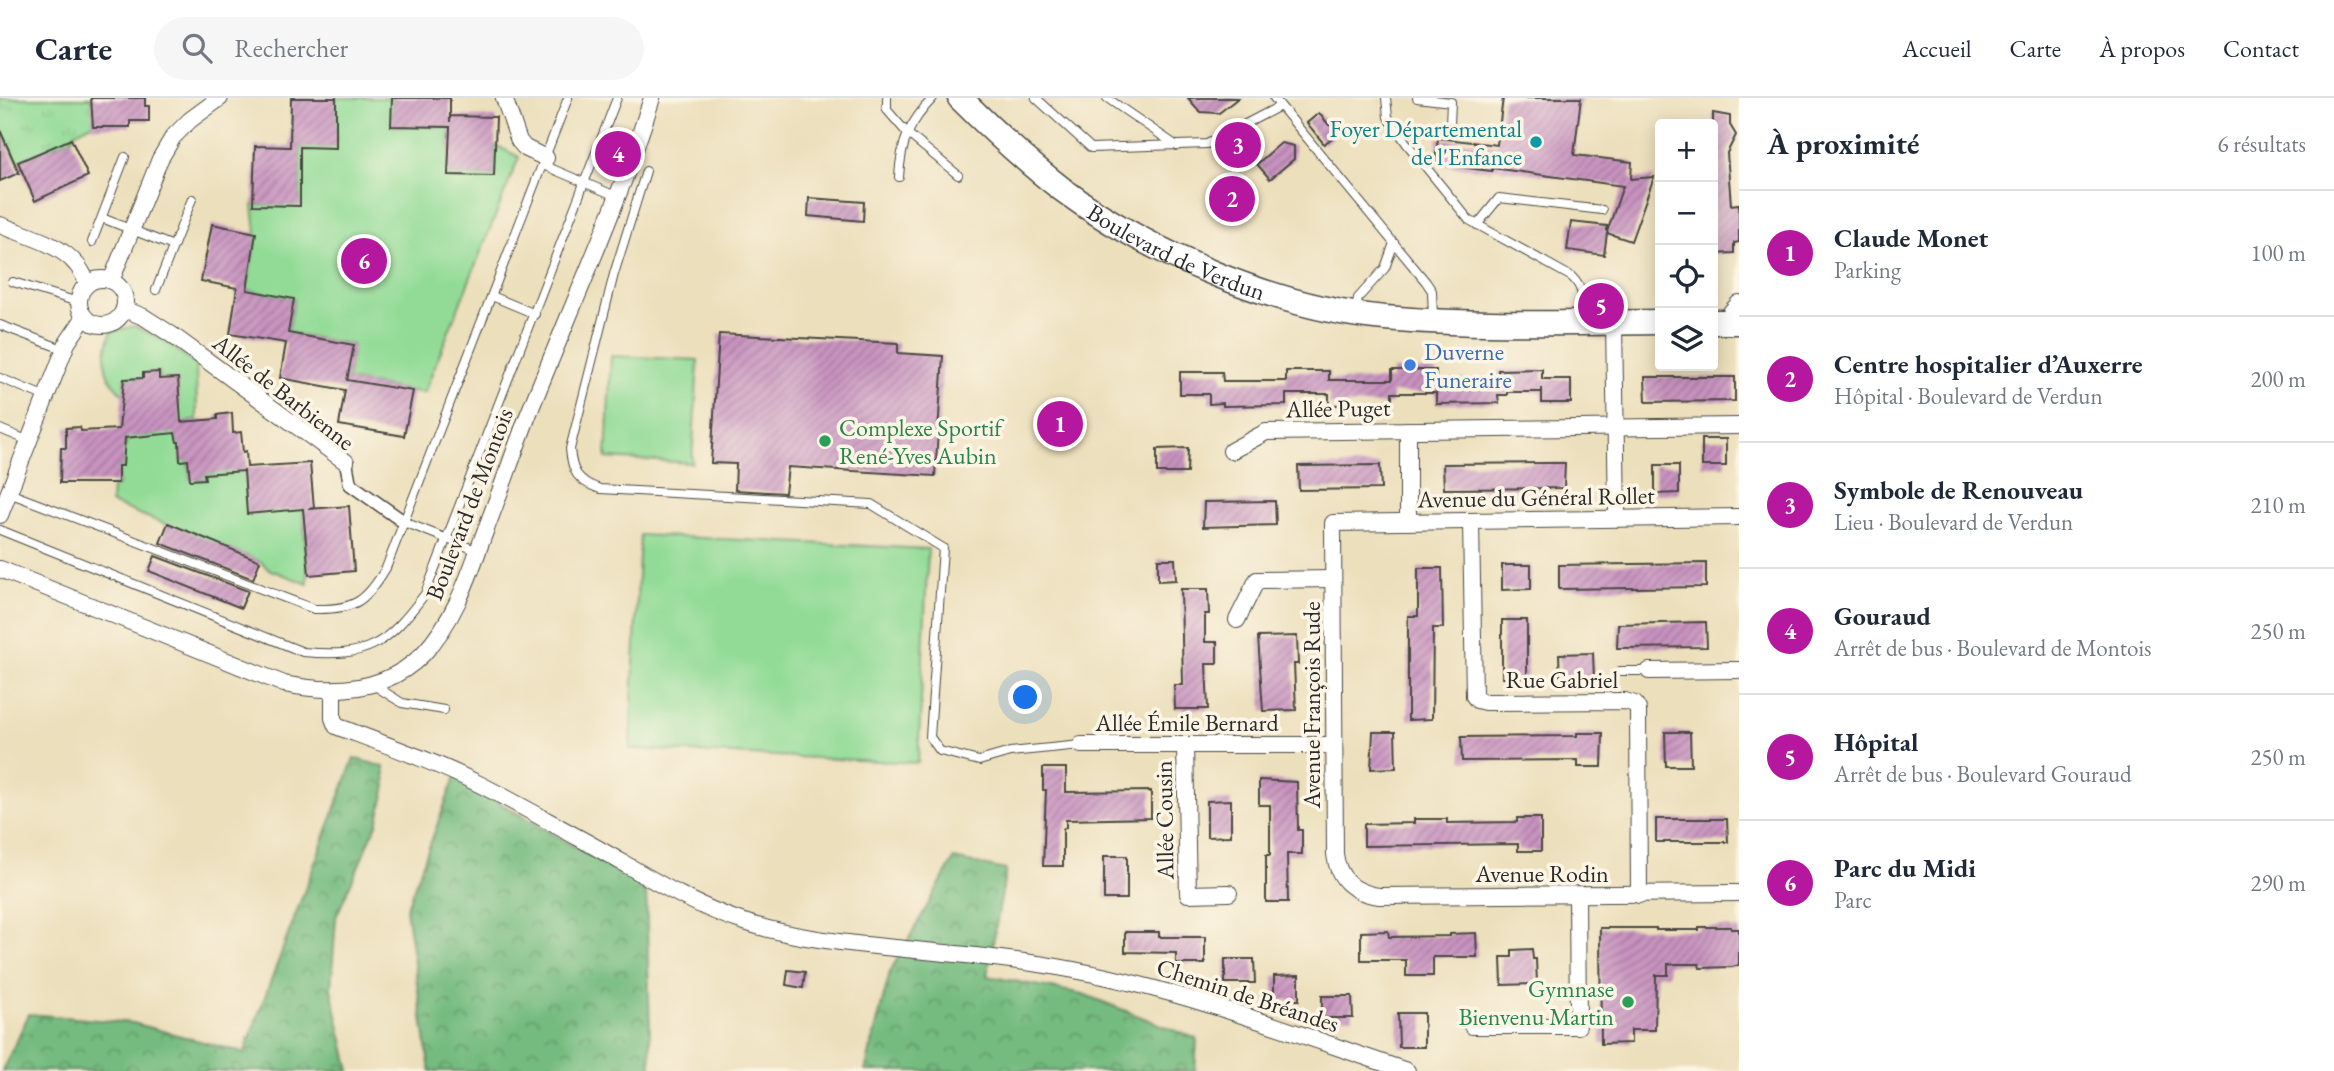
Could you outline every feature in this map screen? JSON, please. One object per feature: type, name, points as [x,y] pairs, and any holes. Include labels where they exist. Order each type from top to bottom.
[{"type":"main road","name":"Boulevard de Verdun","points":[[960,98],[1063,190],[1121,227],[1227,279],[1279,296],[1355,314],[1433,320],[1655,322]]},
{"type":"street","points":[[111,281],[160,159],[173,136],[220,98]]},
{"type":"street","points":[[504,98],[519,141],[545,161]]},
{"type":"street","name":"Boulevard de Montois","points":[[0,569],[256,675],[284,684],[315,690],[344,690],[372,684],[396,674],[421,655],[446,626],[461,595],[526,420],[616,196],[652,98]]},
{"type":"street","points":[[0,225],[58,249],[78,265],[88,283]]},
{"type":"street","points":[[103,279],[111,281],[122,289],[126,303],[124,309],[121,316],[110,325],[96,326],[84,318],[78,302],[88,283],[103,279]]},
{"type":"street","name":"Allée de Barbienne","points":[[124,309],[144,317],[172,335],[346,462],[350,484],[404,522]]},
{"type":"street","points":[[0,515],[65,350],[84,318]]},
{"type":"street","points":[[1614,323],[1617,518]]},
{"type":"street","name":"Allée Puget","points":[[1231,451],[1266,432],[1739,426]]},
{"type":"street","name":"Allée Puget","points":[[1408,430],[1408,522]]},
{"type":"street","name":"Avenue du Général Rollet","points":[[1333,523],[1739,517]]},
{"type":"street","name":"Rue Gabriel","points":[[1471,522],[1472,692],[1477,700],[1625,701],[1635,704],[1638,709],[1639,895]]},
{"type":"street","name":"Avenue François Rude","points":[[1333,523],[1336,865],[1348,884]]},
{"type":"street","points":[[1237,620],[1257,580],[1334,579]]},
{"type":"street","points":[[1649,671],[1739,670]]},
{"type":"street","name":"Chemin de Bréandes","points":[[333,690],[333,718],[336,726],[423,759],[479,784],[706,908],[782,934],[836,943],[993,957],[1138,984],[1226,1010],[1406,1071]]},
{"type":"street","name":"Allée Émile Bernard","points":[[1081,745],[1334,745]]},
{"type":"street","name":"Allée Cousin","points":[[1185,745],[1188,894],[1229,894]]},
{"type":"street","name":"Avenue Rodin","points":[[1348,884],[1367,895],[1379,896],[1739,893]]},
{"type":"street","points":[[1472,1026],[1578,1026],[1577,895]]},
{"type":"lane","points":[[9,493],[314,609],[335,610],[356,605],[373,590],[386,568],[568,98]]},
{"type":"lane","points":[[0,530],[303,652],[334,654],[373,646],[400,626],[425,594],[617,98]]},
{"type":"lane","points":[[887,98],[887,110],[907,134],[958,175]]},
{"type":"lane","points":[[899,177],[901,150],[907,134],[920,112],[933,98]]},
{"type":"lane","points":[[1036,98],[1091,148],[1207,144],[1280,106]]},
{"type":"lane","points":[[1107,98],[1177,146]]},
{"type":"lane","points":[[1273,98],[1432,291],[1433,320]]},
{"type":"lane","points":[[1386,98],[1388,117],[1469,220],[1572,277],[1579,284],[1584,294],[1583,322]]},
{"type":"lane","points":[[1417,98],[1451,103],[1450,124]]},
{"type":"lane","points":[[92,242],[125,158]]},
{"type":"lane","points":[[545,161],[616,196]]},
{"type":"lane","points":[[646,171],[614,274],[573,436],[570,449],[572,467],[585,484],[600,489],[872,504],[943,548],[930,737],[940,751],[979,761],[1010,752],[1081,745]]},
{"type":"lane","points":[[1477,225],[1499,198],[1602,210]]},
{"type":"lane","points":[[156,290],[192,200]]},
{"type":"lane","points":[[102,218],[173,246]]},
{"type":"lane","points":[[1355,314],[1358,298],[1385,268],[1394,243]]},
{"type":"lane","points":[[13,282],[78,302]]},
{"type":"lane","points":[[492,296],[535,314]]},
{"type":"lane","points":[[0,325],[65,350]]},
{"type":"lane","points":[[0,378],[47,397]]},
{"type":"lane","points":[[0,429],[29,440]]},
{"type":"lane","points":[[404,522],[478,551]]},
{"type":"lane","points":[[1620,671],[1649,671]]},
{"type":"lane","points":[[372,684],[402,704],[444,710]]},
{"type":"green space","points":[[0,98],[91,98],[94,123],[76,132],[71,139],[18,162],[3,135],[0,136]]},
{"type":"green space","points":[[336,98],[392,98],[392,126],[450,127],[449,175],[494,176],[495,145],[519,157],[424,393],[347,380],[353,345],[288,333],[294,299],[247,290],[256,233],[253,205],[300,205],[300,147],[336,147]]},
{"type":"green space","points":[[134,326],[164,340],[196,365],[197,420],[175,425],[159,372],[143,378],[124,379],[124,395],[116,388],[107,373],[105,358],[111,332]]},
{"type":"green space","points":[[611,356],[698,360],[692,463],[606,458]]},
{"type":"green space","points":[[175,430],[177,442],[184,442],[181,461],[188,460],[190,479],[204,479],[204,474],[244,467],[303,509],[308,584],[268,569],[260,561],[111,503],[112,487],[118,486],[118,466],[123,466],[123,451],[119,446],[126,446],[125,431],[140,436],[155,435],[155,431]]},
{"type":"green space","points":[[640,535],[928,549],[918,763],[630,749]]},
{"type":"green space","points":[[354,758],[384,767],[386,786],[377,824],[336,917],[331,989],[350,1071],[2,1071],[29,1014],[133,1023],[244,1053]]},
{"type":"green space","points":[[455,777],[646,888],[651,1071],[430,1071],[406,909]]},
{"type":"green space","points":[[954,859],[1006,870],[987,976],[1083,994],[1197,1039],[1195,1071],[865,1071],[890,972]]},
{"type":"building","points":[[91,98],[145,98],[145,106],[149,106],[149,121],[130,121],[130,127],[93,127]]},
{"type":"building","points":[[291,98],[336,98],[336,148],[300,147],[300,206],[253,205],[255,146],[290,147]]},
{"type":"building","points":[[392,98],[450,98],[450,116],[496,117],[494,176],[448,175],[450,127],[391,126]]},
{"type":"building","points":[[1188,98],[1238,98],[1219,113],[1200,112]]},
{"type":"building","name":"Foyer Départemental de l'Enfance","points":[[1503,98],[1581,98],[1574,155],[1632,162],[1631,179],[1654,177],[1631,241],[1607,233],[1604,255],[1567,250],[1571,222],[1607,226],[1607,232],[1623,186],[1492,168],[1492,171],[1435,164],[1438,138],[1497,145]]},
{"type":"building","points":[[1319,113],[1329,125],[1344,129],[1324,144],[1307,123]]},
{"type":"building","points":[[1713,113],[1730,116],[1730,125],[1736,135],[1727,153],[1731,205],[1739,204],[1739,242],[1734,243],[1734,253],[1718,254],[1718,119],[1713,119]]},
{"type":"building","points":[[0,130],[19,173],[0,181]]},
{"type":"building","points":[[71,139],[88,176],[35,201],[18,162]]},
{"type":"building","points":[[1281,143],[1294,146],[1294,159],[1270,179],[1257,164]]},
{"type":"building","points":[[809,198],[864,202],[863,221],[808,216]]},
{"type":"building","points":[[212,224],[256,233],[247,290],[294,299],[288,333],[354,345],[347,380],[413,391],[404,436],[339,425],[345,390],[280,378],[286,343],[230,334],[237,288],[201,281]]},
{"type":"building","name":"Complexe Sportif René-Yves Aubin","points":[[719,334],[898,343],[898,353],[943,356],[935,476],[788,467],[785,493],[735,490],[736,464],[711,463]]},
{"type":"building","points":[[1542,369],[1542,379],[1571,379],[1571,403],[1542,403],[1542,392],[1507,392],[1507,395],[1498,395],[1499,403],[1436,404],[1436,393],[1392,393],[1392,404],[1329,405],[1329,394],[1286,394],[1286,405],[1223,406],[1223,403],[1209,404],[1209,394],[1180,394],[1180,372],[1222,372],[1223,381],[1286,381],[1286,371],[1329,371],[1329,380],[1392,380],[1392,370],[1436,370],[1436,380],[1498,379],[1498,370]]},
{"type":"building","points":[[159,372],[159,379],[178,378],[181,422],[217,419],[217,415],[232,413],[233,433],[241,432],[247,467],[310,463],[314,508],[308,509],[349,506],[354,571],[309,575],[303,509],[247,514],[244,471],[204,474],[205,479],[190,480],[188,460],[180,461],[179,442],[175,433],[125,438],[123,466],[118,466],[118,483],[60,483],[61,448],[66,448],[66,428],[80,427],[81,431],[119,429],[124,379],[143,378],[143,373]]},
{"type":"building","points":[[1645,377],[1735,377],[1735,401],[1646,402]]},
{"type":"building","points":[[1702,439],[1726,439],[1726,466],[1702,466]]},
{"type":"building","points":[[1188,448],[1187,473],[1157,473],[1157,449]]},
{"type":"building","points":[[1565,463],[1564,488],[1444,489],[1443,464]]},
{"type":"building","points":[[1380,465],[1381,489],[1299,490],[1298,466]]},
{"type":"building","points":[[1655,465],[1679,465],[1679,493],[1655,494]]},
{"type":"building","points":[[1275,501],[1276,525],[1203,527],[1204,502]]},
{"type":"building","points":[[168,523],[260,561],[253,579],[160,543]]},
{"type":"building","points":[[155,556],[248,591],[241,608],[149,571]]},
{"type":"building","points":[[1158,559],[1175,559],[1176,580],[1158,581]]},
{"type":"building","points":[[1706,563],[1706,587],[1559,589],[1559,565]]},
{"type":"building","points":[[1502,565],[1531,565],[1531,589],[1502,590]]},
{"type":"building","points":[[1418,568],[1442,568],[1443,628],[1433,628],[1432,719],[1408,720],[1408,616],[1418,616]]},
{"type":"building","points":[[1181,589],[1208,589],[1209,614],[1205,614],[1205,642],[1217,642],[1217,664],[1206,664],[1208,709],[1175,709],[1174,685],[1183,685]]},
{"type":"building","points":[[1502,620],[1527,620],[1527,678],[1502,678]]},
{"type":"building","points":[[1706,622],[1707,647],[1617,648],[1618,624]]},
{"type":"building","points":[[1297,636],[1298,664],[1294,664],[1296,710],[1263,711],[1258,637]]},
{"type":"building","points":[[1593,653],[1594,678],[1560,678],[1559,654]]},
{"type":"building","points":[[1373,732],[1395,732],[1396,768],[1371,769]]},
{"type":"building","points":[[1665,732],[1690,732],[1691,766],[1666,766]]},
{"type":"building","points":[[1577,733],[1603,733],[1602,767],[1578,767],[1578,760],[1462,761],[1461,737],[1577,736]]},
{"type":"building","points":[[1043,768],[1066,768],[1066,792],[1151,791],[1151,818],[1066,820],[1066,828],[1063,829],[1063,866],[1043,866],[1046,790],[1043,790]]},
{"type":"building","points":[[1259,780],[1297,782],[1298,830],[1302,830],[1302,854],[1287,854],[1288,902],[1266,902],[1270,805],[1259,805]]},
{"type":"building","points":[[1231,800],[1231,836],[1207,837],[1207,801]]},
{"type":"building","points":[[1517,818],[1541,818],[1541,851],[1518,851],[1518,844],[1364,846],[1364,824],[1414,823],[1414,819],[1447,819],[1447,823],[1517,822]]},
{"type":"building","points":[[1656,819],[1727,819],[1728,842],[1656,842]]},
{"type":"building","points":[[1104,856],[1127,856],[1127,899],[1104,899]]},
{"type":"building","name":"Gymnase Bienvenu Martin","points":[[1699,927],[1739,929],[1739,965],[1700,968],[1699,964],[1668,964],[1668,975],[1656,975],[1655,1030],[1631,1030],[1631,1043],[1601,1044],[1600,928],[1699,930]]},
{"type":"building","points":[[1388,931],[1389,937],[1476,933],[1477,957],[1433,957],[1433,976],[1406,976],[1406,960],[1361,960],[1361,932]]},
{"type":"building","points":[[1125,932],[1159,932],[1159,937],[1205,937],[1205,964],[1176,964],[1176,953],[1125,952]]},
{"type":"building","points":[[1532,949],[1533,959],[1536,959],[1537,984],[1502,985],[1501,957],[1512,957],[1512,950]]},
{"type":"building","points":[[1225,959],[1254,959],[1255,983],[1225,983]]},
{"type":"building","points":[[788,970],[805,972],[803,988],[786,985]]},
{"type":"building","points":[[1299,975],[1299,1000],[1274,1000],[1274,976]]},
{"type":"building","points":[[1322,996],[1352,996],[1353,1018],[1322,1018]]},
{"type":"building","points":[[1398,1013],[1424,1013],[1424,1047],[1399,1047]]},
{"type":"place","name":"Foyer Départemental de l'Enfance","points":[[1536,142]]},
{"type":"place","name":"Symbole de Renouveau","points":[[1238,145]]},
{"type":"place","name":"Gouraud","points":[[618,154]]},
{"type":"place","name":"Centre hospitalier d’Auxerre","points":[[1232,199]]},
{"type":"place","name":"Parc du Midi","points":[[364,261]]},
{"type":"place","name":"Hôpital","points":[[1601,306]]},
{"type":"place","name":"Duverne Funeraire","points":[[1410,365]]},
{"type":"place","name":"Claude Monet","points":[[1060,424]]},
{"type":"place","name":"Complexe Sportif René-Yves Aubin","points":[[825,441]]},
{"type":"place","name":"Gymnase Bienvenu Martin","points":[[1628,1002]]}]
